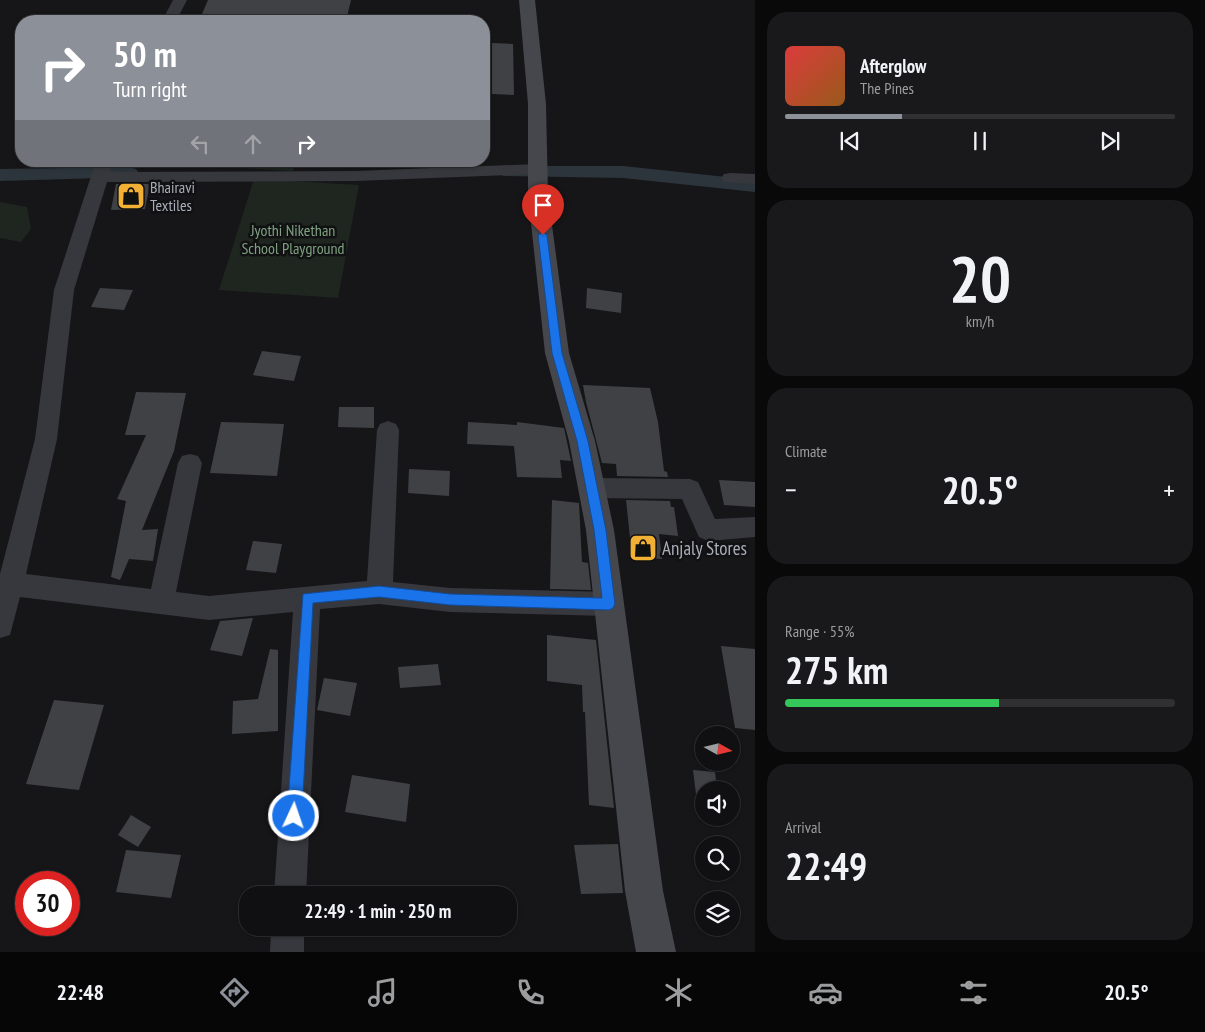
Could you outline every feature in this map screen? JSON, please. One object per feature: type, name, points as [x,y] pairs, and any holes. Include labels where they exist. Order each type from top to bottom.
[{"type":"street","points":[[172,15],[180,0]]},
{"type":"street","points":[[527,0],[537,104],[538,196],[557,353],[582,441],[600,530],[644,891],[656,952]]},
{"type":"street","points":[[0,626],[46,439],[64,290],[102,169],[205,174],[355,176],[538,172]]},
{"type":"street","points":[[730,178],[755,179]]},
{"type":"street","points":[[379,592],[388,430]]},
{"type":"street","points":[[161,603],[190,463]]},
{"type":"street","points":[[591,488],[690,489],[708,530],[755,527]]},
{"type":"street","points":[[11,584],[209,608],[379,592],[450,600],[609,604]]},
{"type":"street","points":[[291,886],[307,598]]},
{"type":"street","points":[[287,952],[288,936]]},
{"type":"green space","points":[[225,167],[294,167],[293,171]]},
{"type":"green space","name":"Jyothi Nikethan School Playground","points":[[254,179],[359,185],[338,298],[219,290]]},
{"type":"green space","points":[[0,202],[27,207],[31,229],[21,242],[0,238]]},
{"type":"building","points":[[208,0],[351,0],[347,15],[202,15]]},
{"type":"building","points":[[492,43],[513,44],[514,95],[492,94]]},
{"type":"building","name":"Bhairavi Textiles","points":[[116,184],[150,184],[145,209],[111,210]]},
{"type":"building","points":[[100,288],[133,290],[124,310],[91,307]]},
{"type":"building","points":[[587,288],[622,293],[621,313],[586,308]]},
{"type":"building","points":[[262,351],[301,356],[294,381],[253,375]]},
{"type":"building","points":[[583,385],[650,388],[658,422],[664,471],[667,472],[668,477],[617,476],[616,464],[602,463]]},
{"type":"building","points":[[136,392],[186,393],[174,451],[142,530],[158,529],[153,561],[129,559],[120,580],[111,577],[126,501],[117,499],[146,435],[125,435]]},
{"type":"building","points":[[339,407],[374,407],[374,428],[338,427]]},
{"type":"building","points":[[221,422],[284,424],[277,476],[210,473]]},
{"type":"building","points":[[468,422],[517,425],[517,422],[564,428],[571,461],[560,460],[562,478],[517,477],[514,446],[467,444]]},
{"type":"building","points":[[409,469],[450,471],[449,496],[408,493]]},
{"type":"building","points":[[719,480],[755,482],[755,507],[724,505]]},
{"type":"building","points":[[552,500],[579,503],[582,562],[588,563],[591,590],[550,589]]},
{"type":"building","points":[[626,500],[670,501],[671,507],[674,507],[678,536],[659,534],[662,559],[632,557]]},
{"type":"building","points":[[253,541],[282,544],[276,573],[246,570]]},
{"type":"building","points":[[253,618],[242,656],[210,650],[220,621]]},
{"type":"building","points":[[547,635],[596,640],[614,808],[589,805],[582,685],[547,681]]},
{"type":"building","points":[[721,646],[755,649],[755,730],[735,726]]},
{"type":"building","points":[[270,649],[278,650],[278,731],[232,734],[233,701],[258,699]]},
{"type":"building","points":[[438,664],[441,685],[400,688],[398,667]]},
{"type":"building","points":[[324,678],[357,683],[350,716],[317,710]]},
{"type":"building","points":[[54,700],[104,705],[79,790],[26,784]]},
{"type":"building","points":[[693,770],[715,772],[716,781],[695,781],[695,786]]},
{"type":"building","points":[[352,775],[410,784],[406,822],[345,812]]},
{"type":"building","points":[[131,815],[151,827],[138,847],[118,835]]},
{"type":"building","points":[[618,844],[623,893],[581,894],[574,845]]},
{"type":"building","points":[[126,850],[181,855],[171,898],[116,892]]},
{"type":"waterway","points":[[510,172],[623,172],[755,186]]},
{"type":"waterway","points":[[0,175],[129,173]]},
{"type":"place","name":"Bhairavi Textiles","points":[[131,196]]},
{"type":"place","name":"Anjaly Stores","points":[[643,548]]},
{"type":"route","points":[[294,816],[307,598],[379,592],[450,600],[609,604],[600,530],[582,441],[557,353],[543,235]]}]
